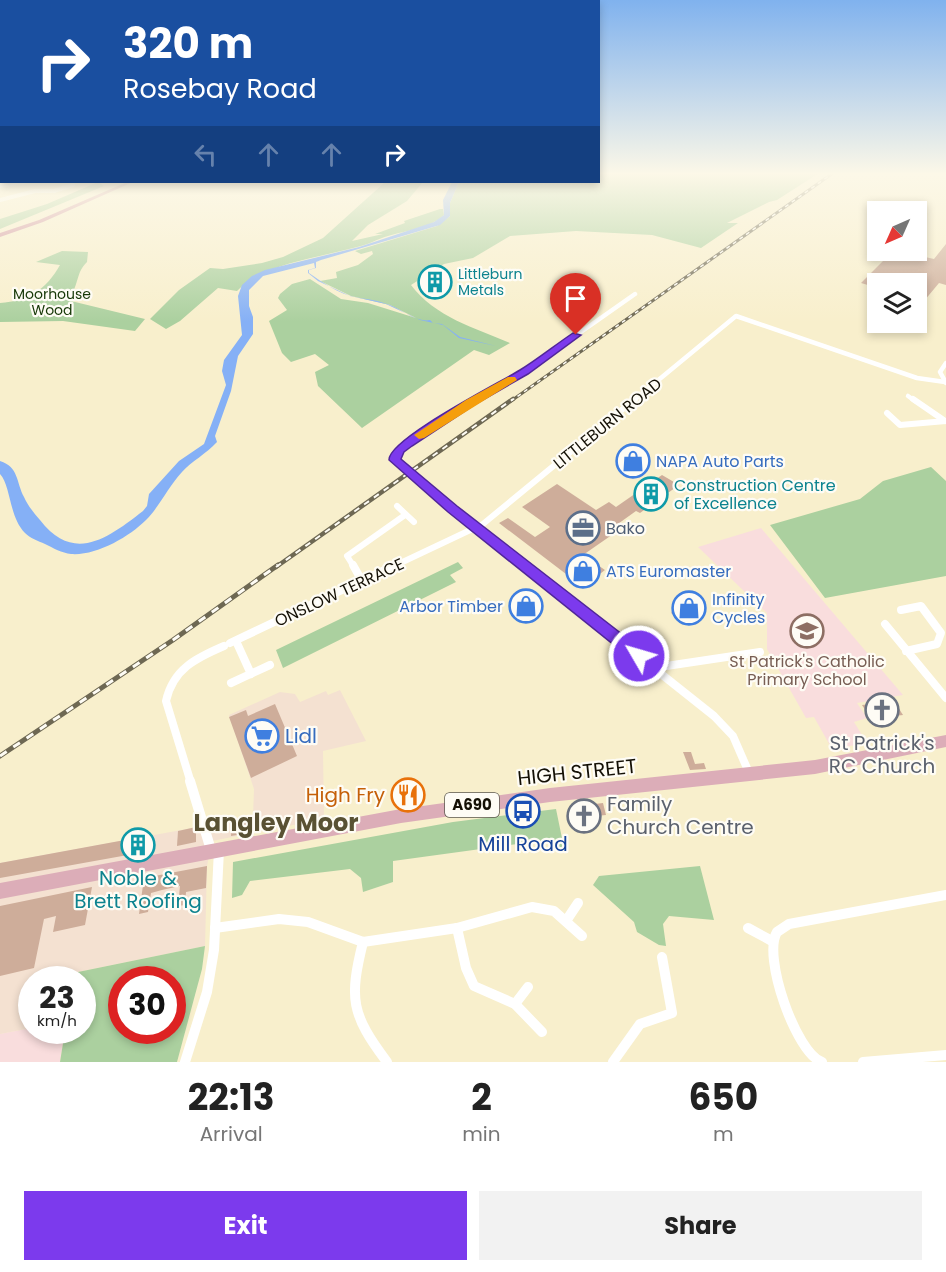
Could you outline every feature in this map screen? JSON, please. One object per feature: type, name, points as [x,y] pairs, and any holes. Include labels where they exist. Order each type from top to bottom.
[{"type":"highway","points":[[0,234],[27,223]]},
{"type":"highway","points":[[0,234],[36,223]]},
{"type":"main road","name":"HIGH STREET","points":[[0,891],[215,849],[473,805],[815,767],[946,741]]},
{"type":"street","points":[[635,294],[524,372],[408,443],[395,456],[398,466],[727,727],[737,742],[750,775]]},
{"type":"street","name":"LITTLEBURN ROAD","points":[[448,541],[477,528],[736,316],[917,378],[946,383]]},
{"type":"street","points":[[946,363],[940,372],[946,383]]},
{"type":"street","points":[[908,396],[946,421]]},
{"type":"street","points":[[886,413],[900,425],[946,421]]},
{"type":"street","points":[[397,506],[414,522]]},
{"type":"street","points":[[362,581],[347,556],[372,542],[385,526],[405,515]]},
{"type":"street","name":"ONSLOW TERRACE","points":[[185,1062],[207,992],[215,928],[215,849],[166,701],[168,688],[178,672],[187,664],[448,541]]},
{"type":"street","points":[[901,610],[921,606],[941,633],[937,644],[906,651]]},
{"type":"street","points":[[885,624],[946,698]]},
{"type":"street","points":[[230,643],[251,674]]},
{"type":"street","points":[[653,668],[759,652]]},
{"type":"street","points":[[231,683],[270,665]]},
{"type":"street","points":[[819,1061],[805,1049],[796,1030],[771,958],[772,940],[777,930],[789,924],[877,906],[917,903],[946,895]]},
{"type":"street","points":[[566,921],[578,903]]},
{"type":"street","points":[[215,928],[279,919],[308,922],[363,942],[457,928],[532,907],[554,911],[582,936]]},
{"type":"street","points":[[748,927],[772,940]]},
{"type":"street","points":[[457,928],[466,968],[474,986],[515,1004],[542,1032]]},
{"type":"street","points":[[363,942],[354,976],[354,1007],[364,1030],[387,1062]]},
{"type":"street","points":[[613,1062],[640,1024],[672,1013],[662,957]]},
{"type":"street","points":[[515,1004],[528,987]]},
{"type":"street","points":[[863,1062],[946,1055]]},
{"type":"shaded area","name":"St Patrick's Catholic Primary School","points":[[761,528],[903,695],[857,703],[867,718],[854,722],[867,743],[832,749],[814,717],[806,718],[767,649],[767,613],[698,547]]},
{"type":"shaded area","points":[[340,690],[366,741],[323,751],[324,819],[212,841],[207,866],[205,946],[96,968],[96,966],[18,966],[18,1031],[0,1034],[0,863],[253,817],[254,789],[229,715],[280,692],[295,694],[300,702],[326,691],[328,695]]},
{"type":"shaded area","points":[[18,1031],[18,1044],[63,1044],[60,1062],[0,1062],[0,1034]]},
{"type":"green space","points":[[0,223],[16,223],[0,229]]},
{"type":"green space","points":[[340,223],[372,223],[352,241],[383,234],[375,234],[405,223],[433,223],[361,246],[277,268],[262,274],[237,291],[218,288],[180,321],[166,329],[150,319],[179,290],[210,268],[223,269],[262,263],[283,257],[323,238]]},
{"type":"green space","points":[[441,223],[738,223],[701,248],[652,235],[576,231],[510,236],[473,258],[444,264],[411,285],[421,296],[444,313],[510,343],[489,355],[474,350],[362,428],[318,386],[315,372],[329,365],[315,354],[291,362],[282,353],[269,321],[287,310],[278,298],[280,294],[292,284],[310,279],[341,299],[368,303],[416,318],[390,305],[351,296],[320,281],[337,278],[336,272],[358,265],[373,254],[372,251],[361,254],[355,251],[437,226]]},
{"type":"green space","name":"Moorhouse Wood","points":[[62,251],[88,252],[87,262],[70,296],[71,301],[145,319],[135,331],[63,321],[0,322],[0,303],[19,300],[35,293],[49,281],[60,265],[36,262]]},
{"type":"green space","points":[[931,467],[946,481],[946,576],[825,598],[770,525],[860,499],[883,481]]},
{"type":"green space","points":[[458,562],[463,568],[450,575],[456,582],[283,668],[276,650]]},
{"type":"green space","points":[[556,809],[564,848],[540,841],[393,861],[393,882],[363,892],[361,878],[350,869],[250,881],[242,895],[232,898],[233,862],[453,822]]},
{"type":"green space","points":[[700,866],[714,920],[669,916],[663,924],[666,946],[659,945],[637,932],[634,922],[593,885],[599,876]]},
{"type":"green space","points":[[205,946],[202,969],[186,1029],[186,966],[108,966],[108,1044],[182,1044],[177,1062],[60,1062],[63,1044],[96,1044],[96,968]]},
{"type":"water","points":[[432,223],[443,223],[321,260],[316,262],[316,268],[309,270],[309,273],[329,286],[308,273],[308,270],[315,268],[314,263],[263,276],[249,290],[253,334],[238,356],[231,391],[215,436],[217,442],[182,472],[151,515],[139,526],[112,544],[81,554],[61,551],[25,533],[16,519],[4,479],[0,474],[0,461],[14,471],[21,491],[36,515],[53,533],[66,541],[78,544],[91,542],[117,530],[143,511],[147,506],[149,494],[179,461],[204,444],[226,385],[222,371],[224,360],[242,335],[238,296],[242,285],[252,276],[265,270],[359,247]]},
{"type":"water","points":[[435,323],[442,324],[460,337],[496,346],[459,338],[443,325]]},
{"type":"building","points":[[946,244],[946,285],[939,283],[927,297],[927,273],[871,273],[883,261],[927,261],[927,257],[934,259]]},
{"type":"building","points":[[867,277],[867,285],[861,283]]},
{"type":"building","name":"Bako","points":[[662,475],[679,485],[640,513],[636,511],[615,526],[619,530],[583,555],[605,570],[583,587],[499,523],[508,518],[535,537],[550,527],[522,507],[557,484],[596,510],[609,502],[616,507]]},
{"type":"building","name":"Infinity Cycles","points":[[693,593],[706,602],[684,622],[671,613]]},
{"type":"building","name":"Arbor Timber","points":[[528,594],[543,605],[524,620],[510,608]]},
{"type":"building","name":"St Patrick's RC Church","points":[[894,701],[903,715],[871,719],[862,705]]},
{"type":"building","name":"Lidl","points":[[275,704],[297,756],[251,778],[229,717],[246,710],[248,716]]},
{"type":"building","points":[[683,752],[691,752],[695,764],[704,763],[706,769],[690,770]]},
{"type":"building","name":"High Fry","points":[[412,785],[414,803],[403,804],[402,787]]},
{"type":"building","name":"Family Church Centre","points":[[603,803],[606,815],[586,817],[589,828],[575,830],[570,807]]},
{"type":"building","points":[[250,818],[249,833],[231,836],[232,821]]},
{"type":"building","points":[[196,827],[196,842],[177,846],[178,831]]},
{"type":"building","points":[[152,835],[150,851],[0,878],[0,863]]},
{"type":"building","points":[[207,866],[206,888],[186,892],[185,905],[178,906],[180,886],[151,893],[148,912],[139,914],[144,878]]},
{"type":"building","points":[[92,887],[85,925],[53,932],[56,916],[44,919],[34,966],[18,966],[18,972],[0,976],[0,906]]},
{"type":"railway","points":[[511,401],[763,223]]},
{"type":"railway","points":[[276,567],[513,399]]},
{"type":"railway","points":[[0,756],[173,640],[278,565]]},
{"type":"slow traffic","points":[[419,435],[511,380]]},
{"type":"place","name":"Littleburn Metals","points":[[435,282]]},
{"type":"place","name":"NAPA Auto Parts","points":[[633,461]]},
{"type":"place","name":"Construction Centre of Excellence","points":[[651,494]]},
{"type":"place","name":"Bako","points":[[583,528]]},
{"type":"place","name":"ATS Euromaster","points":[[583,571]]},
{"type":"place","name":"Arbor Timber","points":[[526,606]]},
{"type":"place","name":"Infinity Cycles","points":[[689,608]]},
{"type":"place","name":"St Patrick's Catholic Primary School","points":[[807,631]]},
{"type":"place","name":"St Patrick's RC Church","points":[[882,710]]},
{"type":"place","name":"Lidl","points":[[262,736]]},
{"type":"place","name":"High Fry","points":[[408,795]]},
{"type":"place","name":"Mill Road","points":[[523,811]]},
{"type":"place","name":"Family Church Centre","points":[[584,816]]},
{"type":"place","name":"Noble & Brett Roofing","points":[[138,845]]},
{"type":"district","name":"Langley Moor","points":[[276,823]]},
{"type":"route","points":[[576,335],[524,372],[470,403],[399,449],[395,460],[398,466],[639,656]]}]
